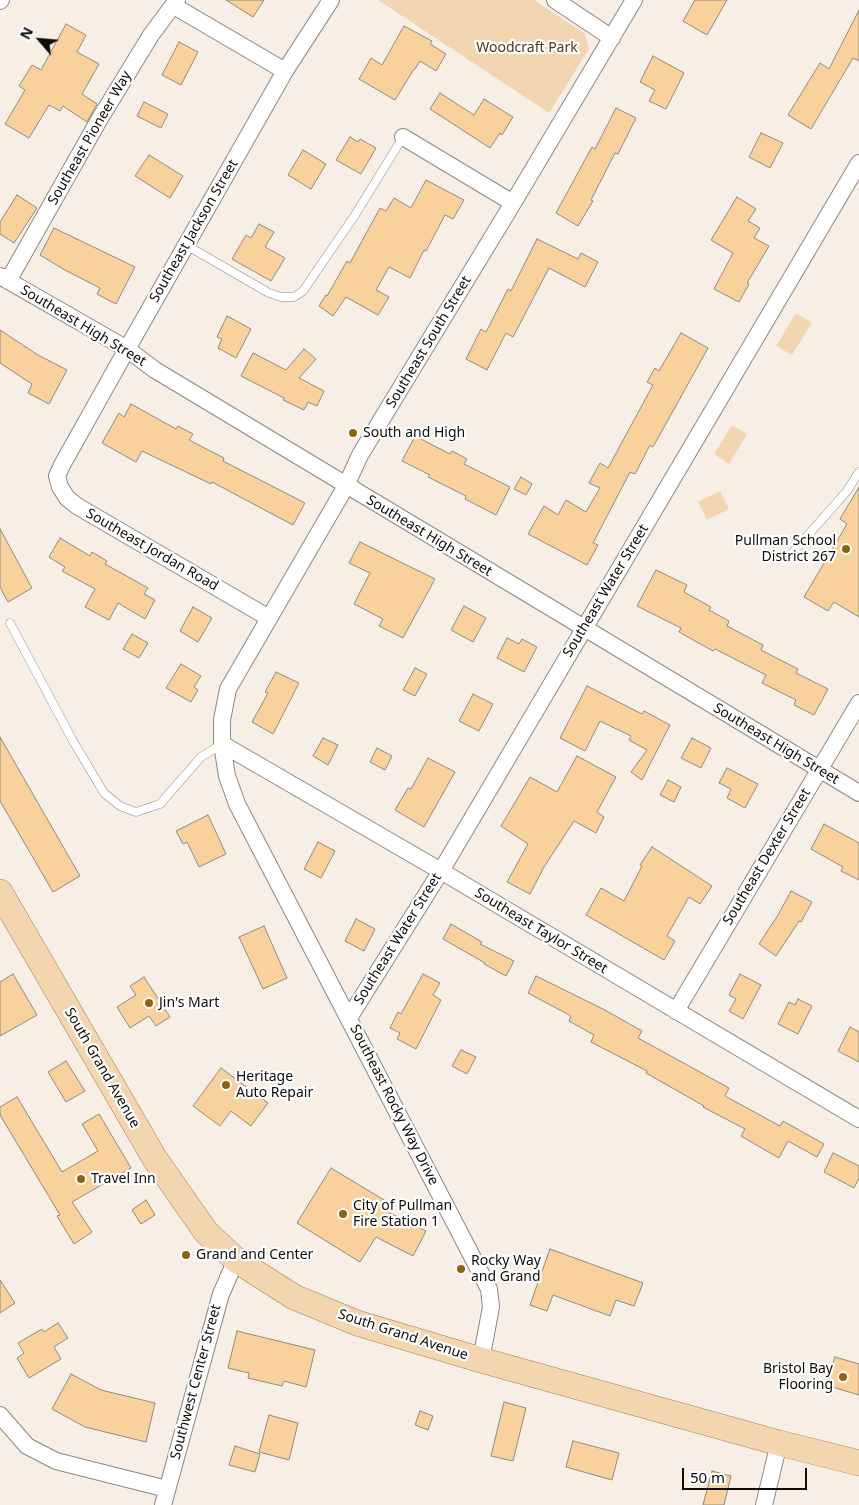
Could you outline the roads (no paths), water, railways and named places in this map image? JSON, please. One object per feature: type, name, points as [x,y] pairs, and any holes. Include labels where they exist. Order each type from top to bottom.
[{"type":"main road","name":"South Grand Avenue","points":[[0,892],[155,1159],[206,1232],[236,1260],[294,1297],[357,1323],[481,1360],[779,1443],[859,1463]]},
{"type":"street","name":"Southeast Jackson Street","points":[[62,465],[286,71],[331,0]]},
{"type":"street","points":[[555,0],[612,38]]},
{"type":"street","name":"Southeast South Street","points":[[227,776],[222,744],[222,720],[228,689],[346,486],[360,455],[634,0]]},
{"type":"street","points":[[176,3],[286,71]]},
{"type":"street","name":"Southeast Pioneer Way","points":[[4,278],[151,35],[176,3]]},
{"type":"street","points":[[403,137],[513,203]]},
{"type":"street","name":"Southeast Water Street","points":[[349,1018],[441,871],[859,163]]},
{"type":"street","name":"Southeast High Street","points":[[4,278],[127,349],[155,370],[346,486],[859,793]]},
{"type":"street","name":"Southeast Jordan Road","points":[[62,465],[57,476],[60,487],[67,498],[77,506],[269,618]]},
{"type":"street","name":"Southeast Dexter Street","points":[[676,1011],[859,703]]},
{"type":"street","name":"Southeast Taylor Street","points":[[222,744],[441,871],[859,1119]]},
{"type":"street","name":"Southeast Rocky Way Drive","points":[[227,776],[237,804],[490,1289],[491,1307],[481,1360]]},
{"type":"street","name":"Southwest Center Street","points":[[165,1497],[221,1294],[236,1260]]},
{"type":"street","points":[[0,1415],[27,1446],[56,1461],[165,1497]]},
{"type":"street","points":[[764,1505],[779,1443]]},
{"type":"lane","points":[[186,245],[269,293],[281,297],[294,297],[303,291],[355,215],[403,137]]},
{"type":"lane","points":[[794,551],[847,491],[859,472]]},
{"type":"lane","points":[[10,623],[73,741],[104,792],[120,806],[136,812],[160,804],[201,757],[222,744]]},
{"type":"place","name":"South and High","points":[[353,433]]},
{"type":"place","name":"Pullman School District 267","points":[[846,549]]},
{"type":"place","name":"Jin's Mart","points":[[149,1003]]},
{"type":"place","name":"Heritage Auto Repair","points":[[226,1085]]},
{"type":"place","name":"Travel Inn","points":[[81,1179]]},
{"type":"place","name":"City of Pullman Fire Station 1","points":[[343,1214]]},
{"type":"place","name":"Grand and Center","points":[[186,1255]]},
{"type":"place","name":"Rocky Way and Grand","points":[[461,1269]]},
{"type":"place","name":"Bristol Bay Flooring","points":[[843,1377]]},
{"type":"park label","name":"Woodcraft Park","points":[[527,48]]}]
